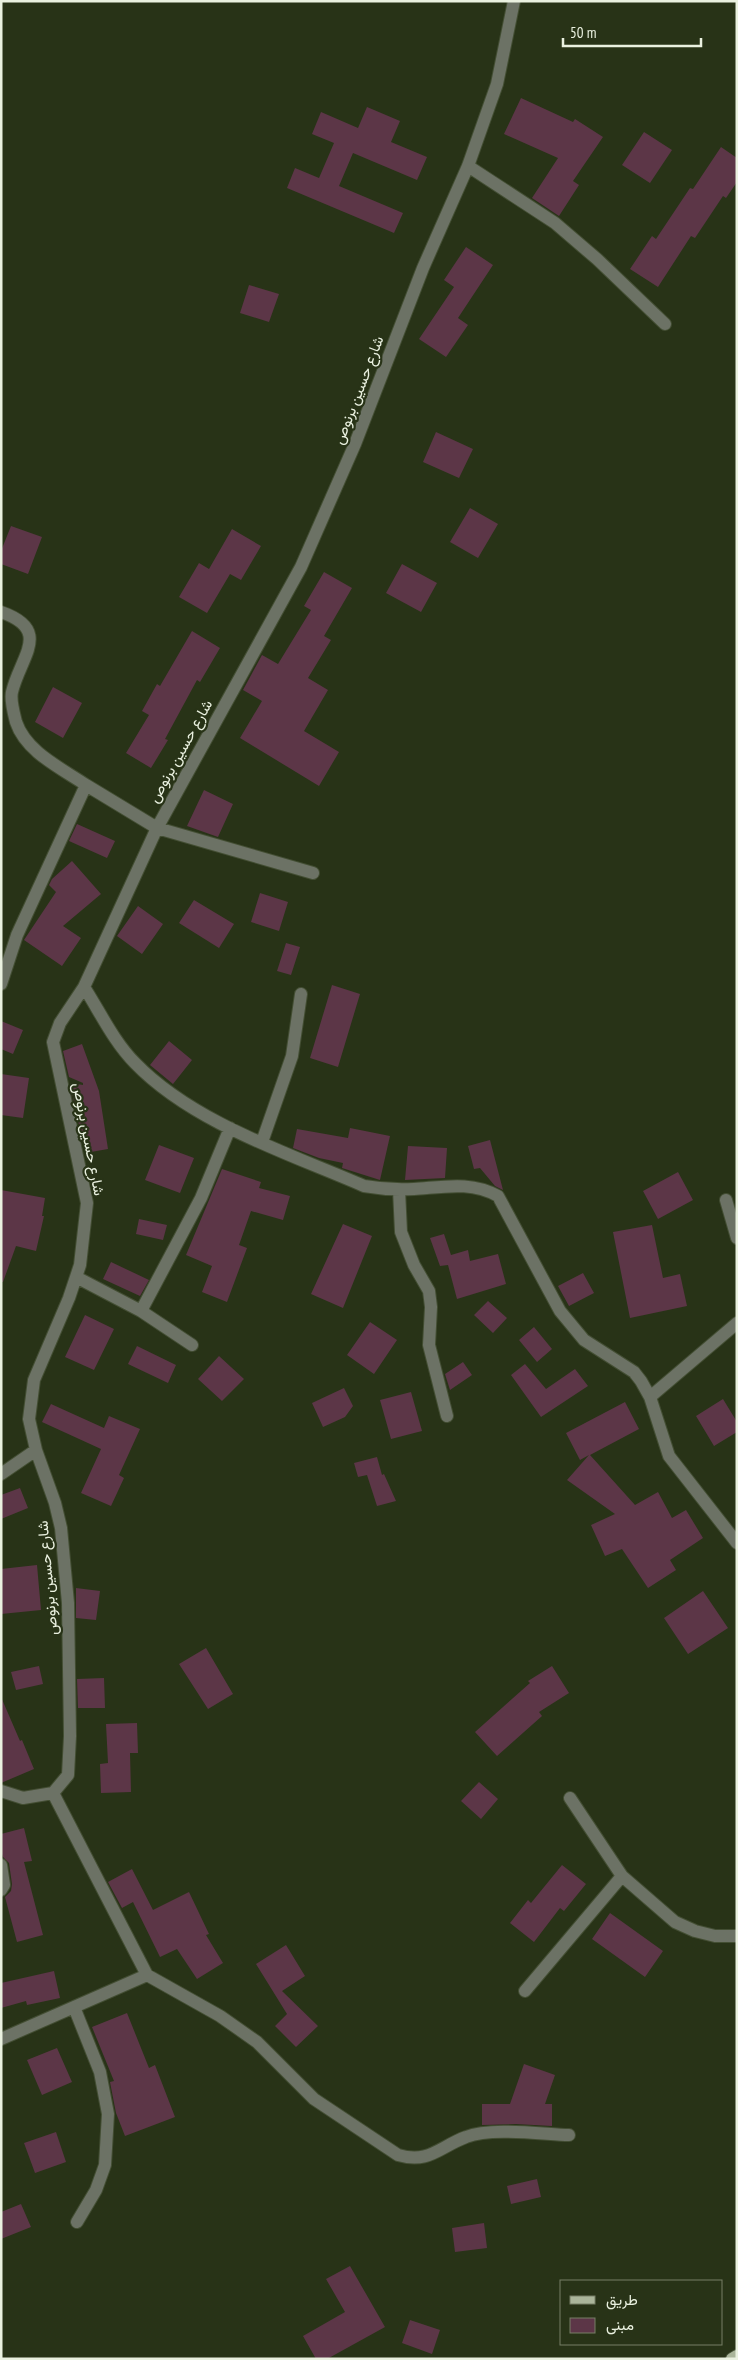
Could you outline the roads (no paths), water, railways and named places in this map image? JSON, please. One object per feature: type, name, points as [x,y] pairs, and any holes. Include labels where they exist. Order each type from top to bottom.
[{"type":"main road","points":[[732,2359],[737,2356]]},
{"type":"street","name":"شارع حسين برنوص","points":[[53,1793],[68,1775],[70,1736],[68,1603],[61,1528],[55,1503],[36,1450],[29,1419],[34,1380],[80,1264],[87,1203],[53,1042],[60,1023],[84,987],[157,828],[302,567],[355,444],[424,268],[468,166],[497,84],[514,1]]},
{"type":"street","points":[[468,166],[555,223],[597,259],[664,324]]},
{"type":"street","points":[[1,612],[22,623],[30,634],[29,651],[11,694],[17,723],[30,746],[86,785],[157,828],[313,873]]},
{"type":"street","points":[[1,984],[17,935],[86,785]]},
{"type":"street","points":[[84,987],[116,1038],[134,1062],[166,1091],[218,1123],[364,1186],[399,1190],[465,1185],[485,1188],[498,1196],[560,1311],[584,1340],[634,1372],[650,1397],[669,1456],[737,1543]]},
{"type":"street","points":[[262,1142],[292,1056],[302,994]]},
{"type":"street","points":[[141,1311],[201,1198],[230,1128]]},
{"type":"street","points":[[399,1190],[401,1232],[414,1265],[429,1291],[431,1307],[430,1345],[447,1416]]},
{"type":"street","points":[[726,1200],[737,1238]]},
{"type":"street","points":[[76,1277],[141,1311],[192,1345]]},
{"type":"street","points":[[650,1397],[737,1323]]},
{"type":"street","points":[[1,1474],[36,1450]]},
{"type":"street","points":[[1,1791],[23,1798],[53,1793],[147,1975],[220,2016],[257,2042],[314,2099],[398,2155],[412,2159],[424,2158],[468,2136],[485,2132],[569,2135]]},
{"type":"street","points":[[570,1798],[622,1876],[675,1922],[695,1931],[715,1936],[737,1936]]},
{"type":"street","points":[[1,1865],[4,1885],[1,1890]]},
{"type":"street","points":[[525,1991],[622,1876]]},
{"type":"street","points":[[1,2039],[147,1975]]},
{"type":"street","points":[[74,2007],[100,2072],[108,2114],[105,2166],[96,2190],[76,2222]]}]
